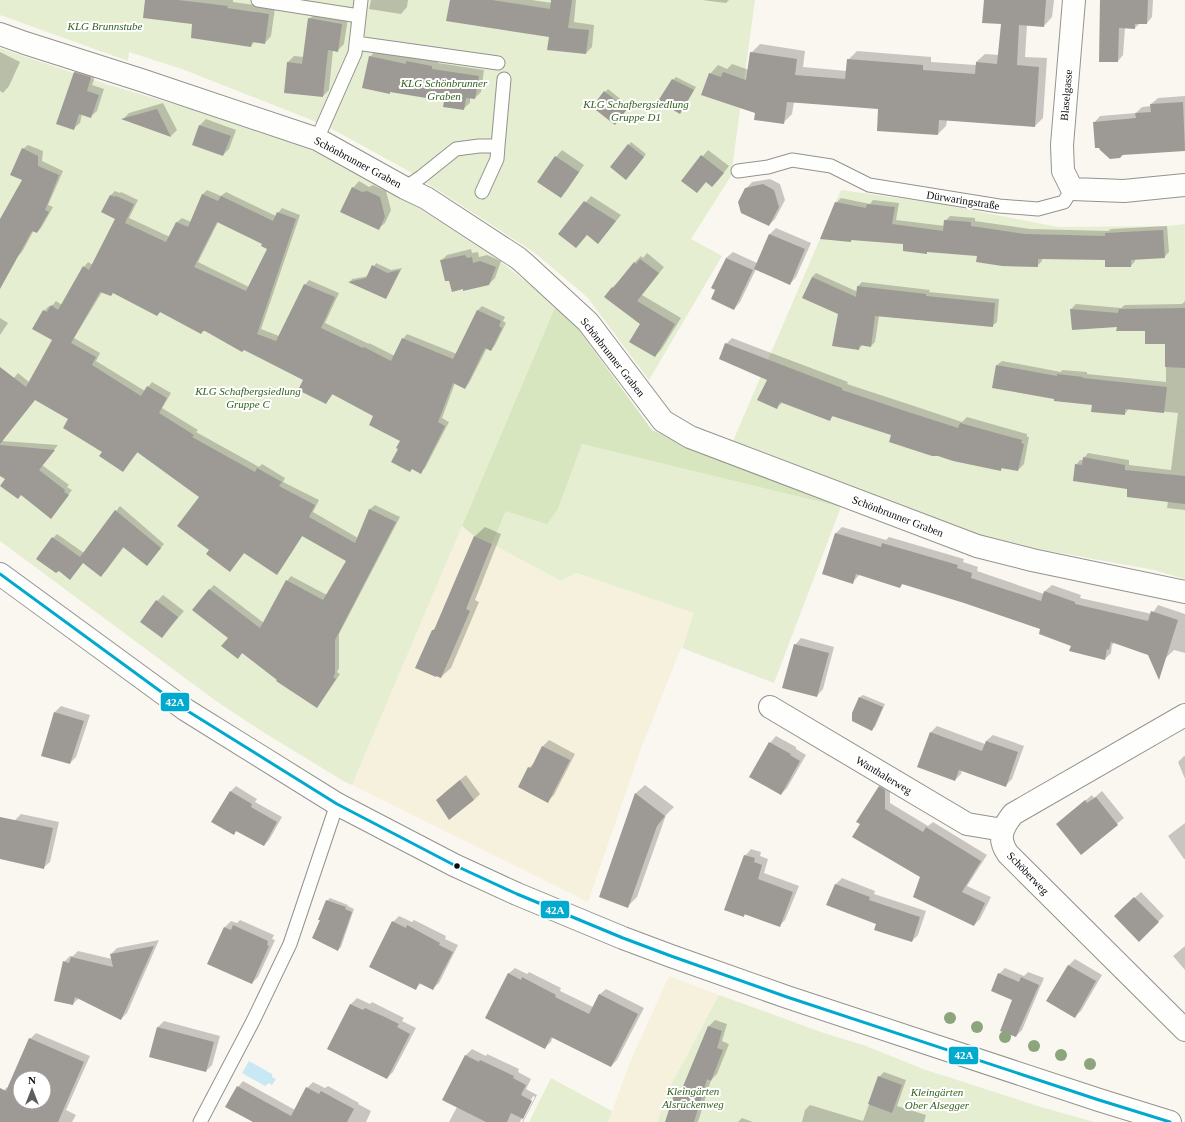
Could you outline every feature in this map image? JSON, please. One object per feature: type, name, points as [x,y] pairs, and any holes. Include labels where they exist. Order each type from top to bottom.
[{"type":"street","name":"Blaselgasse","points":[[1072,189],[1063,171],[1062,145],[1074,0]]},
{"type":"street","name":"Schönbrunner Graben","points":[[0,34],[317,139],[405,188],[426,198],[525,264],[588,322],[663,421],[690,437],[977,546],[1032,560],[1185,592]]},
{"type":"street","points":[[1072,189],[1124,191],[1185,185]]},
{"type":"street","points":[[0,574],[186,710],[337,804],[454,865],[517,894],[623,938],[787,997],[1170,1122]]},
{"type":"street","name":"Wanthalerweg","points":[[770,707],[967,824],[1003,830]]},
{"type":"street","points":[[1003,830],[1013,814],[1185,715]]},
{"type":"street","name":"Schöberweg","points":[[1003,830],[1001,838],[1003,847],[1008,854],[1185,1030]]},
{"type":"lane","points":[[258,0],[359,16]]},
{"type":"lane","points":[[317,139],[355,53],[361,0]]},
{"type":"lane","points":[[356,43],[498,63]]},
{"type":"lane","points":[[482,192],[497,158],[504,79]]},
{"type":"lane","points":[[405,188],[456,149],[479,146],[498,146]]},
{"type":"lane","name":"Dürwaringstraße","points":[[738,171],[768,167],[792,160],[831,166],[869,185],[999,206],[1038,209],[1064,202],[1072,189]]},
{"type":"lane","points":[[200,1122],[253,1021],[290,944],[337,804]]},
{"type":"shaded area","points":[[462,526],[474,536],[561,581],[575,573],[695,613],[639,754],[588,902],[352,785]]},
{"type":"shaded area","points":[[669,976],[719,995],[670,1087],[657,1122],[608,1122],[630,1062]]},
{"type":"green space","points":[[0,0],[755,0],[731,176],[691,239],[722,256],[649,380],[587,297],[535,253],[405,169],[332,129],[182,69],[129,52],[128,61],[0,15]]},
{"type":"green space","name":"KLG Schafbergsiedlung Gruppe C","points":[[0,48],[106,84],[244,125],[313,151],[400,196],[496,258],[556,305],[352,785],[263,732],[216,701],[0,541]]},
{"type":"green space","points":[[841,190],[941,204],[1058,227],[1166,226],[1185,224],[1185,579],[1154,570],[1017,545],[921,519],[733,441]]},
{"type":"green space","points":[[556,305],[576,326],[652,430],[841,507],[582,444],[558,509],[547,524],[506,511],[492,544],[474,536],[462,526]]},
{"type":"green space","points":[[582,444],[841,507],[774,683],[682,648],[694,613],[576,573],[561,581],[492,544],[506,511],[558,509]]},
{"type":"green space","points":[[719,995],[824,1033],[866,1046],[923,1069],[1041,1107],[1094,1122],[657,1122],[670,1087]]},
{"type":"green space","points":[[551,1078],[612,1111],[608,1122],[529,1122]]},
{"type":"water","points":[[249,1061],[272,1074],[272,1077],[276,1079],[272,1085],[269,1083],[265,1086],[242,1073]]},
{"type":"building","points":[[145,0],[178,0],[228,6],[227,8],[269,14],[265,44],[252,42],[251,47],[191,38],[192,24],[143,18]]},
{"type":"building","points":[[450,0],[492,0],[550,9],[551,0],[572,0],[568,28],[589,30],[586,54],[547,50],[549,37],[446,21]]},
{"type":"building","points":[[984,0],[1046,0],[1044,27],[1019,25],[1017,65],[1039,67],[1035,127],[939,120],[938,135],[877,131],[878,109],[787,102],[784,124],[754,120],[755,113],[701,95],[709,73],[721,77],[723,72],[746,80],[750,52],[797,59],[795,75],[845,79],[847,59],[923,65],[923,70],[975,74],[976,62],[997,64],[1001,24],[982,23]]},
{"type":"building","points":[[1100,0],[1148,0],[1147,24],[1135,24],[1135,29],[1119,28],[1118,62],[1099,62]]},
{"type":"building","points":[[308,18],[342,24],[338,52],[328,50],[323,97],[284,93],[287,62],[302,64]]},
{"type":"building","points":[[369,56],[406,64],[406,61],[432,66],[432,69],[479,76],[475,99],[466,98],[464,110],[443,107],[444,101],[390,92],[390,94],[362,88]]},
{"type":"building","points":[[74,72],[91,77],[87,91],[99,95],[91,118],[79,114],[74,130],[56,124]]},
{"type":"building","points":[[672,79],[694,90],[680,114],[658,101]]},
{"type":"building","points":[[604,91],[627,109],[615,125],[592,107]]},
{"type":"building","points":[[1183,102],[1185,151],[1122,155],[1120,158],[1110,159],[1099,148],[1095,148],[1093,122],[1136,118],[1135,113],[1151,112],[1150,104]]},
{"type":"building","points":[[157,109],[171,137],[121,119]]},
{"type":"building","points":[[199,125],[231,136],[223,156],[192,145]]},
{"type":"building","points":[[628,144],[644,157],[626,180],[610,167]]},
{"type":"building","points":[[22,148],[38,156],[38,166],[59,175],[45,210],[49,212],[37,233],[32,231],[0,289],[0,219],[22,180],[10,175]]},
{"type":"building","points":[[701,155],[724,173],[712,187],[706,182],[697,193],[681,181]]},
{"type":"building","points":[[555,156],[579,172],[561,198],[537,182]]},
{"type":"building","points":[[763,184],[774,190],[779,207],[769,226],[741,213],[738,202],[745,188]]},
{"type":"building","points":[[352,187],[362,192],[367,191],[380,197],[385,217],[379,230],[340,212]]},
{"type":"building","points":[[202,194],[218,201],[221,196],[273,221],[277,212],[296,219],[257,334],[276,341],[304,284],[335,297],[321,328],[391,361],[402,338],[453,359],[477,310],[501,321],[499,326],[502,328],[491,351],[485,348],[465,389],[453,383],[438,422],[445,426],[421,474],[412,469],[410,472],[391,462],[398,449],[396,448],[400,441],[369,425],[373,416],[332,394],[326,404],[298,390],[303,380],[244,350],[242,352],[205,331],[201,334],[160,312],[157,316],[113,293],[111,296],[100,292],[71,343],[96,357],[92,365],[141,396],[147,386],[167,398],[159,413],[194,435],[192,437],[255,472],[257,468],[282,482],[279,486],[315,505],[309,517],[355,543],[369,509],[396,522],[335,640],[335,674],[333,677],[336,679],[317,708],[276,681],[277,680],[242,653],[238,659],[221,646],[228,638],[192,610],[209,589],[260,628],[286,580],[323,600],[346,561],[302,536],[277,575],[244,553],[230,572],[206,554],[209,550],[177,526],[199,497],[137,452],[123,472],[99,456],[102,452],[63,428],[68,419],[35,400],[0,444],[0,367],[26,387],[52,340],[32,329],[43,310],[47,312],[51,305],[58,310],[83,266],[89,270],[115,219],[101,212],[110,195],[134,204],[125,223],[166,242],[176,222],[188,227]],"holes":[[[217,222],[262,244],[261,246],[267,249],[246,291],[194,267]]]},
{"type":"building","points":[[584,201],[616,221],[598,244],[587,235],[576,248],[558,234]]},
{"type":"building","points":[[835,202],[866,208],[867,204],[895,207],[892,224],[943,231],[944,220],[971,222],[971,226],[1025,234],[1105,236],[1105,233],[1163,230],[1165,258],[1131,260],[1131,267],[1105,267],[1105,260],[1038,259],[1038,267],[1002,266],[976,262],[977,256],[927,252],[927,254],[903,251],[903,244],[820,239]]},
{"type":"building","points":[[769,234],[805,249],[790,285],[754,269]]},
{"type":"building","points":[[465,255],[467,258],[472,257],[473,263],[480,261],[496,267],[489,285],[452,292],[449,281],[445,281],[440,260]]},
{"type":"building","points":[[726,258],[753,270],[734,310],[711,299],[715,290],[711,288]]},
{"type":"building","points":[[640,259],[659,273],[637,301],[675,324],[655,357],[629,342],[640,324],[604,297],[634,262],[636,264]]},
{"type":"building","points":[[372,265],[387,273],[400,270],[386,299],[348,282],[366,278]]},
{"type":"building","points":[[812,277],[856,297],[857,286],[926,294],[926,296],[995,303],[993,327],[875,316],[871,347],[860,345],[859,350],[832,346],[838,314],[802,298]]},
{"type":"building","points":[[1185,308],[1185,368],[1165,367],[1165,344],[1145,344],[1145,331],[1116,331],[1117,327],[1072,330],[1070,309],[1118,313],[1119,309]]},
{"type":"building","points":[[725,343],[842,388],[842,390],[905,411],[958,428],[960,423],[1022,440],[1021,443],[1024,444],[1018,471],[1001,468],[1001,471],[953,461],[938,456],[932,456],[889,442],[891,435],[832,416],[830,421],[780,402],[777,409],[757,400],[767,380],[719,359]]},
{"type":"building","points":[[996,365],[1057,376],[1057,374],[1167,387],[1164,413],[1125,409],[1125,415],[1091,412],[1092,405],[1054,401],[1054,399],[992,388]]},
{"type":"building","points":[[0,445],[55,450],[39,470],[65,490],[64,492],[69,495],[51,519],[21,495],[18,499],[0,486],[5,479],[0,476]]},
{"type":"building","points":[[1083,457],[1125,465],[1125,470],[1185,476],[1185,504],[1127,497],[1127,489],[1073,481],[1075,464],[1082,465]]},
{"type":"building","points":[[115,510],[161,548],[147,566],[123,547],[101,577],[83,563],[70,580],[59,571],[56,573],[36,559],[52,537],[80,557]]},
{"type":"building","points":[[835,533],[881,547],[882,543],[958,565],[957,568],[972,573],[971,578],[1041,601],[1044,591],[1075,602],[1075,604],[1148,621],[1151,611],[1178,620],[1159,680],[1148,655],[1111,642],[1109,650],[1107,649],[1105,660],[1069,651],[1071,646],[1039,634],[1040,629],[902,584],[900,588],[856,574],[853,584],[822,574]]},
{"type":"building","points":[[474,536],[492,544],[466,609],[470,611],[441,678],[436,677],[415,668],[432,630],[434,630]]},
{"type":"building","points":[[156,600],[178,617],[162,638],[140,622]]},
{"type":"building","points":[[794,644],[829,653],[817,697],[782,688]]},
{"type":"building","points":[[859,697],[883,707],[872,731],[852,721],[852,713]]},
{"type":"building","points":[[54,712],[84,721],[70,764],[41,756]]},
{"type":"building","points":[[930,732],[982,751],[986,741],[1018,752],[1006,787],[959,770],[955,781],[917,767]]},
{"type":"building","points":[[769,742],[791,754],[790,755],[800,761],[781,795],[749,777]]},
{"type":"building","points":[[542,746],[570,760],[548,803],[518,787],[528,767],[531,768]]},
{"type":"building","points":[[460,780],[474,800],[449,820],[436,800]]},
{"type":"building","points":[[879,786],[885,790],[885,809],[923,832],[926,827],[981,861],[962,892],[985,903],[974,926],[913,897],[920,877],[852,837],[860,824],[856,822]]},
{"type":"building","points":[[230,791],[252,804],[251,807],[277,822],[264,846],[236,831],[234,835],[211,822]]},
{"type":"building","points":[[635,793],[665,816],[657,826],[628,908],[599,897]]},
{"type":"building","points":[[1096,797],[1118,825],[1081,855],[1056,824],[1085,800],[1087,803]]},
{"type":"building","points":[[0,817],[53,828],[44,869],[0,859]]},
{"type":"building","points":[[744,855],[755,858],[754,862],[762,865],[758,879],[793,892],[780,927],[744,914],[744,917],[724,910]]},
{"type":"building","points":[[835,884],[870,897],[869,900],[920,917],[912,942],[874,930],[876,924],[826,905]]},
{"type":"building","points":[[1134,897],[1159,922],[1139,942],[1114,916]]},
{"type":"building","points":[[326,900],[346,907],[345,909],[352,912],[338,951],[312,938],[320,920],[318,920]]},
{"type":"building","points":[[392,921],[406,928],[407,925],[453,952],[433,990],[419,983],[416,990],[369,967]]},
{"type":"building","points":[[233,925],[268,941],[267,945],[269,946],[252,984],[207,964],[224,927],[231,930]]},
{"type":"building","points":[[154,946],[121,1020],[75,997],[73,1005],[54,1001],[63,961],[69,963],[71,957],[113,967],[110,954]]},
{"type":"building","points":[[1068,965],[1096,981],[1075,1018],[1046,1001]]},
{"type":"building","points":[[508,973],[521,980],[522,977],[556,995],[555,997],[589,1014],[599,994],[638,1014],[611,1067],[551,1037],[545,1049],[485,1018]]},
{"type":"building","points":[[998,973],[1019,982],[1021,977],[1039,985],[1016,1037],[1000,1031],[1012,1000],[991,991]]},
{"type":"building","points":[[350,1004],[363,1010],[365,1008],[399,1024],[397,1027],[410,1034],[387,1079],[327,1049]]},
{"type":"building","points":[[708,1026],[722,1031],[717,1048],[723,1050],[711,1081],[707,1079],[694,1122],[665,1122],[674,1094],[679,1096]]},
{"type":"building","points":[[157,1027],[214,1042],[206,1072],[149,1057]]},
{"type":"building","points":[[29,1038],[84,1062],[58,1122],[0,1122],[0,1088],[6,1091],[12,1077],[12,1110],[52,1110],[52,1070],[15,1070]]},
{"type":"building","points":[[465,1055],[479,1062],[480,1060],[514,1076],[513,1078],[526,1085],[521,1095],[532,1101],[523,1119],[511,1113],[507,1122],[486,1122],[442,1100]]},
{"type":"building","points":[[878,1076],[902,1085],[892,1113],[868,1104]]},
{"type":"building","points":[[237,1086],[291,1116],[306,1087],[319,1094],[321,1091],[354,1109],[347,1122],[253,1122],[225,1107]]},
{"type":"transit line","name":"42A","points":[[0,574],[186,710],[337,804],[454,865],[517,894],[623,938],[671,956],[787,997],[1170,1122]]},
{"type":"park label","name":"KLG Brunnstube","points":[[105,26]]},
{"type":"park label","name":"KLG Schönbrunner Graben","points":[[444,89]]},
{"type":"park label","name":"KLG Schafbergsiedlung Gruppe D1","points":[[636,110]]},
{"type":"park label","name":"Kleingärten Alsrückenweg","points":[[693,1097]]},
{"type":"park label","name":"Kleingärten Ober Alsegger","points":[[937,1098]]}]
